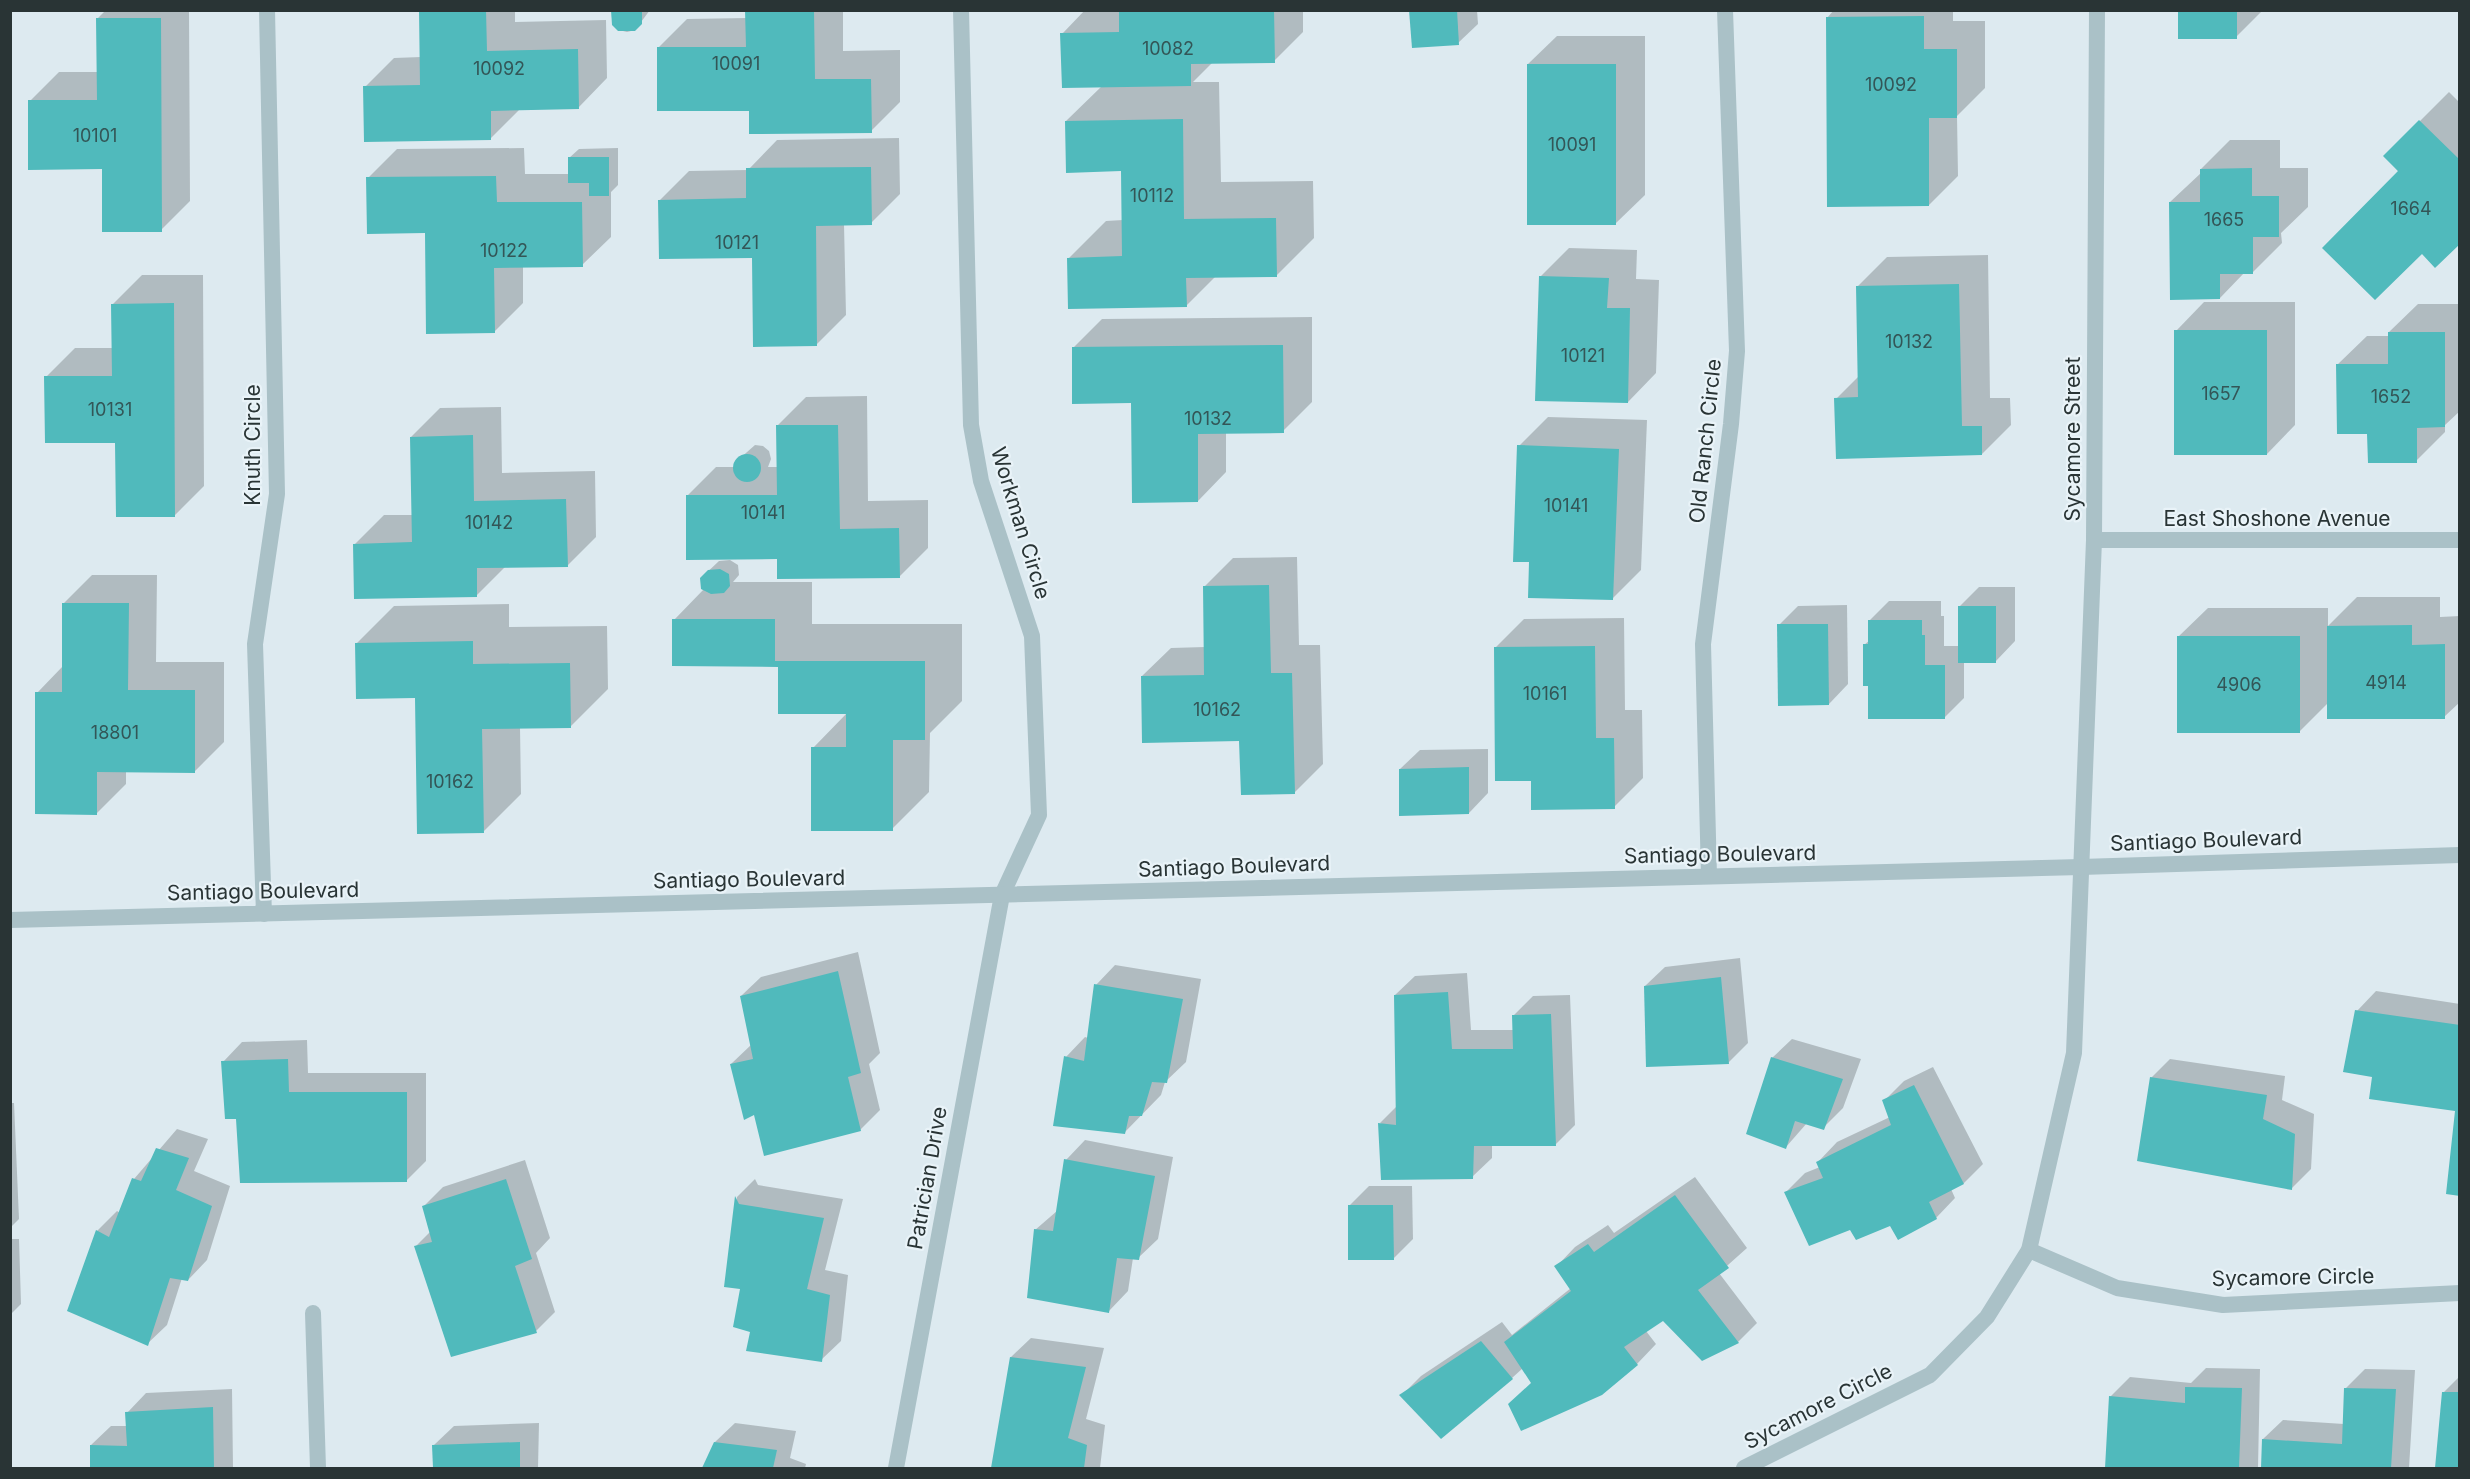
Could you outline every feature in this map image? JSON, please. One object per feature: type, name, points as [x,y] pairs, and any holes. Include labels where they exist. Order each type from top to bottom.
[{"type":"street","name":"Knuth Circle","points":[[264,914],[255,644],[277,494],[267,10]]},
{"type":"street","name":"Workman Circle","points":[[961,10],[971,425],[981,482],[1032,636],[1039,815],[1002,895]]},
{"type":"street","name":"Old Ranch Circle","points":[[1709,876],[1703,644],[1731,424],[1737,351],[1725,10]]},
{"type":"street","name":"Sycamore Street","points":[[2081,867],[2094,540],[2097,10]]},
{"type":"street","name":"East Shoshone Avenue","points":[[2094,540],[2460,540]]},
{"type":"street","name":"Santiago Boulevard","points":[[10,920],[2081,867],[2460,855]]},
{"type":"street","name":"Sycamore Circle","points":[[1744,1468],[1930,1375],[1987,1317],[2029,1250],[2074,1053],[2081,867]]},
{"type":"street","name":"Patrician Drive","points":[[896,1468],[1002,895]]},
{"type":"street","name":"Sycamore Circle","points":[[2029,1250],[2117,1288],[2223,1305],[2460,1293]]},
{"type":"street","points":[[313,1312],[318,1468]]},
{"type":"building","points":[[419,10],[486,10],[487,51],[578,49],[579,109],[491,111],[491,140],[364,142],[363,86],[420,85]]},
{"type":"building","points":[[611,10],[642,10],[642,24],[635,31],[618,31],[612,25]]},
{"type":"building","points":[[745,10],[814,10],[815,79],[871,79],[872,133],[749,134],[749,111],[657,111],[657,47],[746,47]]},
{"type":"building","points":[[1119,10],[1274,10],[1275,63],[1191,64],[1191,86],[1062,88],[1060,33],[1119,32]]},
{"type":"building","points":[[1409,10],[1457,10],[1459,45],[1412,48]]},
{"type":"building","points":[[2178,10],[2237,10],[2237,39],[2178,39]]},
{"type":"building","points":[[1924,16],[1924,49],[1957,49],[1957,118],[1929,118],[1929,206],[1827,207],[1826,17]]},
{"type":"building","points":[[96,18],[161,18],[162,232],[102,232],[102,169],[28,170],[28,100],[97,100]]},
{"type":"building","points":[[1527,64],[1616,64],[1616,225],[1527,225]]},
{"type":"building","points":[[1183,119],[1184,219],[1276,218],[1277,277],[1186,278],[1187,307],[1068,309],[1067,258],[1122,256],[1121,171],[1066,173],[1065,121]]},
{"type":"building","points":[[2419,120],[2460,160],[2460,244],[2435,268],[2422,254],[2375,300],[2322,248],[2398,171],[2383,156]]},
{"type":"building","points":[[568,157],[609,157],[609,196],[589,196],[589,183],[568,183]]},
{"type":"building","points":[[871,167],[872,225],[816,226],[817,346],[753,347],[752,258],[659,259],[658,200],[746,198],[746,168]]},
{"type":"building","points":[[2252,168],[2252,196],[2279,196],[2279,237],[2253,237],[2253,274],[2220,274],[2220,299],[2170,300],[2169,202],[2200,202],[2200,169]]},
{"type":"building","points":[[496,176],[497,202],[582,202],[583,267],[494,268],[495,333],[426,334],[425,233],[367,234],[366,177]]},
{"type":"building","points":[[1539,276],[1609,278],[1607,308],[1630,308],[1628,403],[1535,401]]},
{"type":"building","points":[[1959,284],[1962,426],[1982,426],[1982,455],[1836,459],[1834,398],[1858,397],[1856,286]]},
{"type":"building","points":[[174,303],[175,517],[116,517],[115,443],[45,443],[44,376],[112,376],[111,304]]},
{"type":"building","points":[[2174,330],[2267,330],[2267,455],[2174,455]]},
{"type":"building","points":[[2388,332],[2445,332],[2445,427],[2417,428],[2417,463],[2368,463],[2367,434],[2337,434],[2336,364],[2388,364]]},
{"type":"building","points":[[1283,345],[1284,433],[1198,434],[1198,502],[1132,503],[1131,403],[1072,404],[1072,347]]},
{"type":"building","points":[[776,425],[838,425],[840,529],[899,528],[900,578],[777,579],[777,559],[686,560],[686,495],[777,495]]},
{"type":"building","points":[[473,435],[474,501],[566,499],[568,567],[477,568],[477,597],[354,599],[353,544],[412,542],[410,437]]},
{"type":"building","points":[[1517,445],[1619,449],[1613,600],[1528,598],[1529,562],[1513,562]]},
{"type":"building","points":[[747,454],[757,458],[761,468],[757,478],[747,482],[737,478],[733,468],[737,458]]},
{"type":"building","points":[[720,569],[729,574],[730,586],[724,593],[711,594],[701,589],[700,578],[708,570]]},
{"type":"building","points":[[1269,585],[1271,673],[1292,673],[1295,794],[1241,795],[1239,741],[1142,743],[1141,676],[1204,675],[1203,586]]},
{"type":"building","points":[[62,603],[129,603],[128,690],[195,690],[195,773],[97,772],[97,815],[35,814],[35,692],[62,692]]},
{"type":"building","points":[[1958,606],[1996,606],[1996,663],[1958,663]]},
{"type":"building","points":[[672,619],[775,619],[775,661],[925,661],[925,740],[893,740],[893,831],[811,831],[811,747],[846,747],[846,714],[778,714],[778,667],[672,666]]},
{"type":"building","points":[[1868,620],[1922,620],[1922,635],[1925,635],[1925,665],[1945,665],[1945,719],[1868,719],[1868,686],[1863,686],[1863,644],[1868,644]]},
{"type":"building","points":[[1777,624],[1828,624],[1829,705],[1778,706]]},
{"type":"building","points":[[2412,625],[2412,645],[2445,644],[2445,719],[2327,719],[2327,626]]},
{"type":"building","points":[[2177,636],[2300,636],[2300,733],[2177,733]]},
{"type":"building","points":[[473,641],[473,664],[570,663],[571,728],[482,729],[484,833],[417,834],[415,698],[356,699],[355,643]]},
{"type":"building","points":[[1595,646],[1596,738],[1614,738],[1615,809],[1531,810],[1531,781],[1495,781],[1494,647]]},
{"type":"building","points":[[1469,767],[1469,814],[1399,816],[1399,769]]},
{"type":"building","points":[[838,971],[861,1073],[848,1077],[861,1131],[764,1156],[754,1115],[744,1120],[730,1064],[753,1059],[740,996]]},
{"type":"building","points":[[1721,977],[1729,1064],[1646,1067],[1644,986]]},
{"type":"building","points":[[1094,984],[1183,999],[1167,1083],[1152,1082],[1142,1116],[1129,1116],[1125,1134],[1053,1126],[1064,1056],[1084,1061]]},
{"type":"building","points":[[1448,992],[1452,1049],[1513,1049],[1512,1015],[1551,1014],[1556,1146],[1474,1146],[1473,1179],[1381,1180],[1378,1123],[1396,1125],[1394,995]]},
{"type":"building","points":[[2355,1010],[2460,1025],[2460,1196],[2446,1194],[2455,1111],[2369,1099],[2372,1077],[2343,1072]]},
{"type":"building","points":[[1771,1057],[1843,1079],[1824,1130],[1795,1121],[1786,1149],[1746,1134]]},
{"type":"building","points":[[288,1059],[289,1092],[407,1092],[407,1182],[240,1183],[236,1119],[225,1119],[221,1061]]},
{"type":"building","points":[[2150,1077],[2267,1095],[2263,1119],[2295,1134],[2292,1190],[2137,1161]]},
{"type":"building","points":[[1914,1085],[1964,1184],[1929,1202],[1937,1219],[1898,1240],[1890,1226],[1856,1240],[1850,1230],[1809,1246],[1784,1192],[1823,1178],[1816,1162],[1891,1125],[1882,1100]]},
{"type":"building","points":[[156,1148],[189,1158],[176,1190],[212,1206],[188,1281],[170,1278],[148,1346],[67,1311],[96,1230],[109,1237],[132,1178],[141,1181]]},
{"type":"building","points":[[1064,1159],[1155,1176],[1139,1260],[1117,1258],[1109,1313],[1027,1298],[1034,1229],[1053,1231]]},
{"type":"building","points":[[506,1179],[532,1259],[515,1266],[537,1333],[451,1357],[414,1246],[432,1242],[422,1206]]},
{"type":"building","points":[[1675,1195],[1729,1268],[1698,1290],[1739,1343],[1702,1361],[1663,1321],[1624,1347],[1638,1365],[1602,1395],[1521,1431],[1508,1404],[1531,1383],[1504,1342],[1571,1291],[1554,1266],[1588,1244],[1594,1252]]},
{"type":"building","points":[[735,1196],[739,1204],[824,1218],[807,1289],[830,1295],[822,1362],[746,1351],[750,1332],[733,1327],[740,1289],[724,1287]]},
{"type":"building","points":[[1348,1205],[1393,1205],[1394,1260],[1348,1260]]},
{"type":"building","points":[[1481,1341],[1513,1379],[1441,1439],[1399,1395]]},
{"type":"building","points":[[1010,1357],[1086,1367],[1068,1438],[1087,1445],[1084,1468],[991,1468]]},
{"type":"building","points":[[2185,1387],[2242,1388],[2239,1468],[2105,1468],[2109,1396],[2185,1403]]},
{"type":"building","points":[[2344,1388],[2396,1389],[2391,1468],[2261,1468],[2262,1439],[2342,1444]]},
{"type":"building","points":[[2442,1392],[2460,1392],[2460,1468],[2435,1468]]},
{"type":"building","points":[[213,1407],[214,1468],[90,1468],[90,1445],[127,1446],[125,1412]]},
{"type":"building","points":[[520,1442],[520,1468],[433,1468],[432,1445]]},
{"type":"building","points":[[714,1442],[777,1450],[773,1468],[702,1468]]}]
